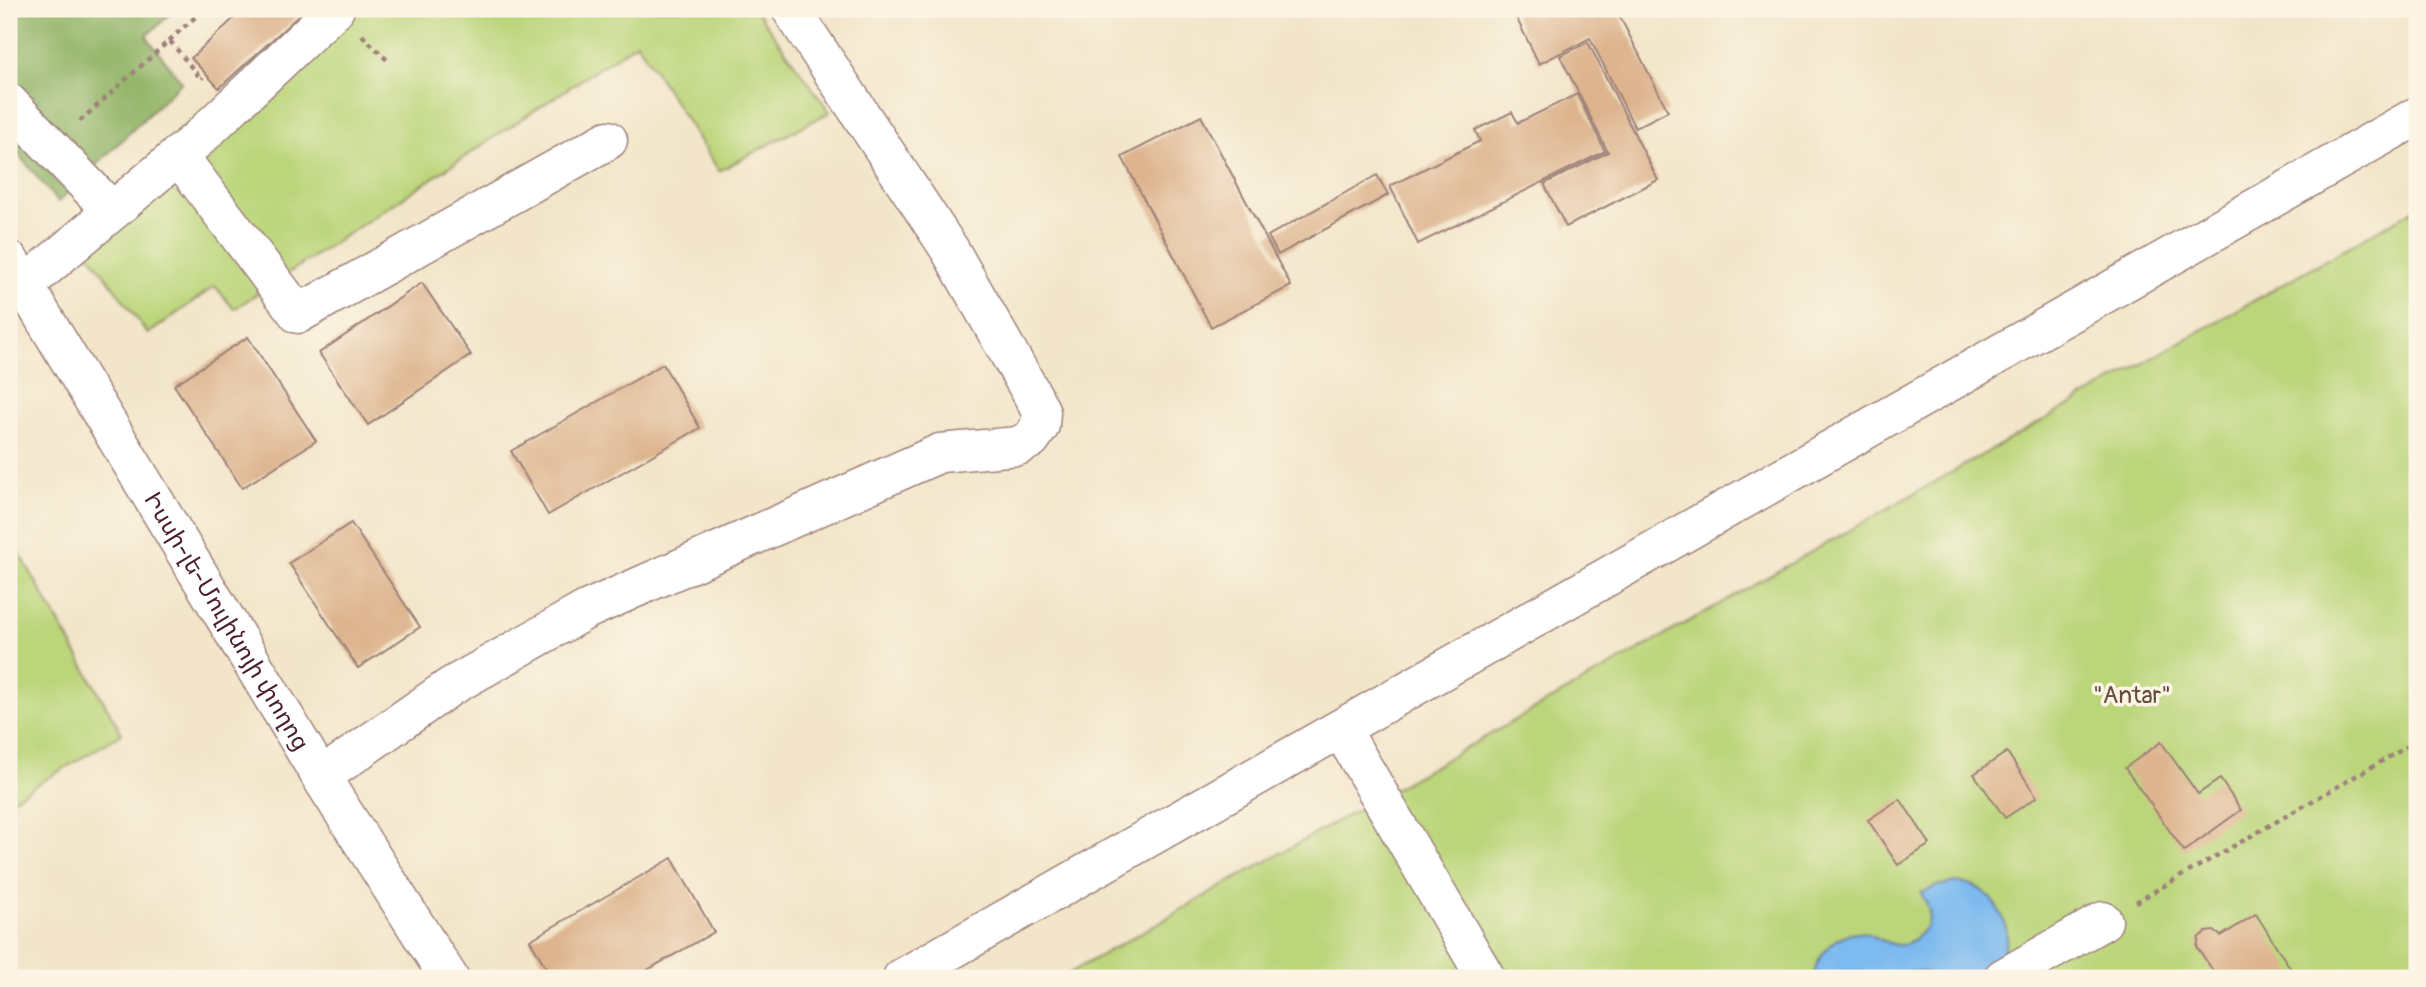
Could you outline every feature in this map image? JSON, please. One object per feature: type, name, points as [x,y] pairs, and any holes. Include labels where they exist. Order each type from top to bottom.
[{"type":"street","points":[[17,273],[111,211],[222,118],[335,9]]},
{"type":"street","points":[[321,777],[450,687],[586,610],[940,453],[1018,446],[1031,439],[1040,426],[1041,412],[1033,396],[950,250],[791,9]]},
{"type":"street","points":[[9,103],[111,211]]},
{"type":"street","points":[[902,978],[2417,116]]},
{"type":"street","points":[[178,155],[298,314],[608,141]]},
{"type":"street","name":"Իսսի-լե-Մուլինոյի փողոց","points":[[17,273],[321,777],[449,978]]},
{"type":"street","points":[[1341,729],[1486,978]]},
{"type":"street","points":[[2003,978],[2104,921]]},
{"type":"path","points":[[51,147],[204,9]]},
{"type":"path","points":[[170,41],[201,79],[206,74]]},
{"type":"path","points":[[2104,921],[2417,741]]},
{"type":"green space","points":[[9,9],[176,9],[146,36],[182,82],[58,202],[9,143]]},
{"type":"green space","points":[[347,9],[755,9],[830,112],[719,171],[637,43],[234,309],[215,286],[148,334],[86,249]]},
{"type":"green space","name":"\"Antar\"","points":[[2417,208],[2417,978],[1061,978]]},
{"type":"green space","points":[[9,534],[122,734],[9,801]]},
{"type":"water","points":[[1956,882],[1972,885],[1986,894],[1998,908],[2005,925],[2007,934],[2003,950],[1985,972],[1975,977],[1956,980],[1936,978],[1921,972],[1898,978],[1814,978],[1823,954],[1836,940],[1844,936],[1860,932],[1897,945],[1912,940],[1921,933],[1929,919],[1921,893]]},
{"type":"building","points":[[244,9],[306,9],[219,88],[191,58]]},
{"type":"building","points":[[1528,9],[1616,9],[1668,111],[1635,128],[1590,38],[1539,64],[1515,15]]},
{"type":"building","points":[[1588,42],[1658,180],[1566,227],[1544,184],[1608,152],[1560,56]]},
{"type":"building","points":[[1577,94],[1605,151],[1418,244],[1390,186],[1480,141],[1475,130],[1512,112],[1518,123]]},
{"type":"building","points":[[1201,116],[1291,286],[1211,327],[1122,157]]},
{"type":"building","points":[[1377,175],[1388,195],[1278,255],[1268,236]]},
{"type":"building","points":[[422,283],[471,355],[368,425],[319,353]]},
{"type":"building","points":[[248,337],[316,441],[242,488],[174,385]]},
{"type":"building","points":[[663,364],[700,428],[548,515],[511,451]]},
{"type":"building","points":[[351,523],[420,627],[358,668],[289,563]]},
{"type":"building","points":[[2161,742],[2198,794],[2220,779],[2241,810],[2184,851],[2125,768]]},
{"type":"building","points":[[2007,752],[2037,797],[2005,818],[1974,774]]},
{"type":"building","points":[[1900,799],[1930,844],[1898,865],[1868,820]]},
{"type":"building","points":[[672,858],[714,932],[633,978],[552,978],[530,940]]},
{"type":"building","points":[[2256,914],[2295,976],[2218,978],[2197,947],[2199,937],[2214,931],[2221,936]]}]
